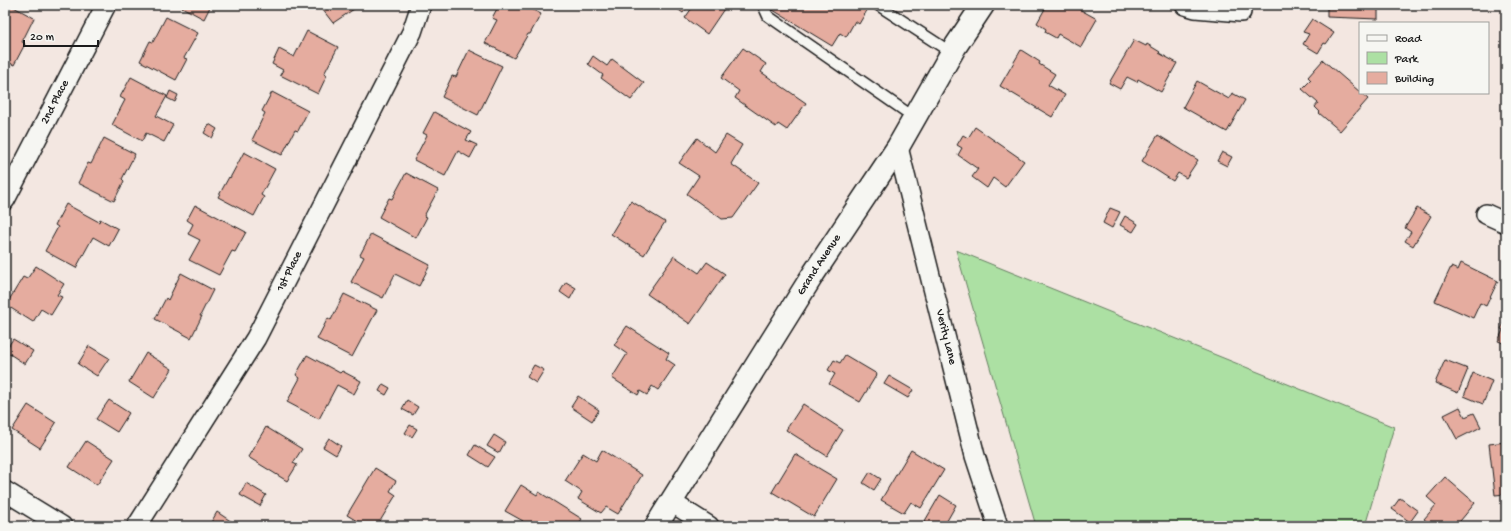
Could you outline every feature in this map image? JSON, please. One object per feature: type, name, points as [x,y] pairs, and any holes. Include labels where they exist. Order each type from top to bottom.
[{"type":"street","name":"2nd Place","points":[[5,200],[106,5]]},
{"type":"street","name":"1st Place","points":[[137,526],[256,338],[412,32],[421,5]]},
{"type":"street","name":"Grand Avenue","points":[[656,526],[814,272],[898,147],[952,53],[982,5]]},
{"type":"street","points":[[1185,5],[1195,8],[1242,12]]},
{"type":"street","name":"Verity Lane","points":[[898,147],[975,456],[998,526]]},
{"type":"street","points":[[1486,214],[1506,223]]},
{"type":"street","points":[[5,491],[62,526]]},
{"type":"street","points":[[671,502],[709,526]]},
{"type":"lane","points":[[763,5],[768,16],[915,118]]},
{"type":"lane","points":[[878,5],[952,53]]},
{"type":"green space","points":[[956,250],[1394,427],[1365,526],[1036,526]]},
{"type":"building","points":[[5,5],[10,5],[34,18],[22,42],[25,44],[14,65],[5,61]]},
{"type":"building","points":[[178,5],[211,5],[204,19]]},
{"type":"building","points":[[319,5],[360,5],[333,23]]},
{"type":"building","points":[[499,5],[523,5],[541,14],[514,58],[485,43],[497,20],[492,18]]},
{"type":"building","points":[[678,5],[688,6],[683,13],[676,8]]},
{"type":"building","points":[[694,5],[726,6],[707,34],[685,18]]},
{"type":"building","points":[[776,5],[866,5],[869,7],[859,24],[855,21],[846,37],[840,33],[832,46],[773,10]]},
{"type":"building","points":[[1047,5],[1076,5],[1080,7],[1079,9],[1097,19],[1081,47],[1058,34],[1056,38],[1045,32],[1046,29],[1037,23]]},
{"type":"building","points":[[1327,5],[1378,5],[1378,19],[1327,17]]},
{"type":"building","points":[[166,17],[198,33],[184,58],[187,59],[176,80],[140,61],[150,41],[153,42]]},
{"type":"building","points":[[1312,19],[1334,33],[1326,44],[1324,43],[1318,53],[1303,44],[1309,34],[1303,32]]},
{"type":"building","points":[[307,31],[338,47],[324,74],[327,75],[318,94],[280,75],[283,70],[272,64],[279,49],[294,57]]},
{"type":"building","points":[[1134,40],[1146,46],[1147,44],[1177,63],[1161,92],[1138,79],[1137,82],[1127,77],[1120,89],[1109,83]]},
{"type":"building","points":[[743,48],[766,64],[761,72],[806,103],[787,130],[778,124],[776,127],[735,98],[739,91],[721,78]]},
{"type":"building","points":[[469,50],[502,66],[478,115],[442,97],[452,76],[456,77]]},
{"type":"building","points":[[1021,50],[1055,74],[1048,85],[1065,95],[1052,117],[1000,86]]},
{"type":"building","points":[[593,56],[607,66],[612,59],[644,83],[631,100],[601,78],[603,75],[588,64]]},
{"type":"building","points":[[1323,60],[1359,91],[1359,94],[1362,94],[1368,99],[1340,131],[1319,113],[1320,112],[1315,107],[1318,103],[1302,89],[1311,80],[1308,77]]},
{"type":"building","points":[[131,77],[167,96],[156,116],[173,125],[164,142],[146,133],[142,141],[112,125],[125,100],[120,97]]},
{"type":"building","points":[[1197,81],[1229,99],[1232,93],[1245,100],[1227,132],[1183,107]]},
{"type":"building","points":[[170,91],[178,95],[175,102],[167,98]]},
{"type":"building","points":[[272,92],[308,111],[298,131],[295,130],[282,155],[252,140],[265,113],[262,111]]},
{"type":"building","points":[[434,112],[471,132],[466,140],[477,145],[470,158],[458,151],[445,176],[414,160],[427,135],[423,133]]},
{"type":"building","points":[[209,124],[217,129],[212,138],[204,133]]},
{"type":"building","points":[[975,127],[1024,161],[1005,187],[993,178],[987,188],[972,177],[978,169],[958,155],[962,148],[957,145],[963,135],[968,138]]},
{"type":"building","points":[[726,135],[742,145],[731,164],[758,183],[733,218],[722,219],[687,194],[699,176],[679,163],[697,138],[715,152]]},
{"type":"building","points":[[1158,135],[1198,160],[1186,178],[1178,173],[1173,181],[1142,161]]},
{"type":"building","points":[[104,138],[135,154],[122,179],[124,181],[114,201],[78,183],[88,163],[91,164]]},
{"type":"building","points":[[244,152],[275,169],[261,195],[264,197],[254,216],[218,197]]},
{"type":"building","points":[[1222,152],[1232,157],[1227,166],[1217,161]]},
{"type":"building","points":[[406,173],[438,190],[424,216],[427,217],[416,238],[379,217],[389,198],[392,199]]},
{"type":"building","points":[[631,201],[665,222],[644,255],[611,234]]},
{"type":"building","points":[[66,204],[99,222],[100,219],[118,229],[109,246],[93,237],[76,268],[45,251],[58,227],[55,225]]},
{"type":"building","points":[[195,205],[246,232],[235,252],[232,251],[219,275],[189,260],[200,240],[188,234],[193,224],[187,220]]},
{"type":"building","points":[[1110,208],[1120,212],[1112,228],[1103,223]]},
{"type":"building","points":[[1417,208],[1431,216],[1413,246],[1405,241],[1411,232],[1405,228]]},
{"type":"building","points":[[1125,216],[1138,224],[1133,232],[1120,225]]},
{"type":"building","points":[[371,234],[430,265],[419,286],[395,274],[383,298],[351,282],[364,257],[360,255]]},
{"type":"building","points":[[674,256],[699,273],[707,262],[725,274],[690,324],[647,294]]},
{"type":"building","points":[[1461,263],[1498,281],[1486,306],[1480,303],[1473,318],[1435,301],[1451,267],[1458,270]]},
{"type":"building","points":[[36,266],[64,284],[57,295],[62,297],[51,315],[41,309],[33,322],[6,305],[23,277],[27,279]]},
{"type":"building","points":[[181,273],[213,290],[191,338],[155,319],[166,298],[168,300]]},
{"type":"building","points":[[566,282],[576,288],[570,299],[560,292]]},
{"type":"building","points":[[344,294],[377,310],[352,357],[317,339],[328,318],[331,320]]},
{"type":"building","points":[[1506,318],[1506,344],[1498,341]]},
{"type":"building","points":[[627,326],[669,353],[666,359],[675,365],[658,390],[652,386],[647,395],[640,391],[638,395],[612,378],[627,354],[614,345]]},
{"type":"building","points":[[13,339],[33,351],[25,364],[5,351]]},
{"type":"building","points":[[89,346],[109,358],[97,376],[78,364]]},
{"type":"building","points":[[146,353],[172,369],[154,398],[129,382]]},
{"type":"building","points":[[307,355],[340,373],[342,371],[361,381],[354,394],[337,385],[319,419],[287,402],[300,378],[296,375]]},
{"type":"building","points":[[845,355],[877,374],[860,402],[829,384],[835,374],[828,370],[834,360],[840,363]]},
{"type":"building","points":[[1445,360],[1468,369],[1458,393],[1435,383]]},
{"type":"building","points":[[534,365],[544,370],[536,383],[527,377]]},
{"type":"building","points":[[1473,373],[1492,381],[1483,404],[1464,396]]},
{"type":"building","points":[[889,376],[913,390],[908,398],[884,384]]},
{"type":"building","points":[[383,384],[390,388],[386,395],[379,391]]},
{"type":"building","points":[[578,396],[599,410],[592,421],[571,407]]},
{"type":"building","points":[[109,400],[129,413],[117,432],[96,419]]},
{"type":"building","points":[[407,400],[418,407],[413,415],[402,409]]},
{"type":"building","points":[[803,404],[843,430],[827,456],[786,430]]},
{"type":"building","points":[[28,405],[56,423],[40,448],[12,430]]},
{"type":"building","points":[[1460,407],[1465,417],[1474,413],[1481,427],[1457,439],[1444,415]]},
{"type":"building","points":[[410,425],[417,429],[412,437],[405,433]]},
{"type":"building","points":[[266,427],[302,449],[293,463],[297,465],[287,481],[248,457]]},
{"type":"building","points":[[494,435],[505,442],[499,453],[487,446]]},
{"type":"building","points":[[329,438],[341,446],[336,455],[323,447]]},
{"type":"building","points":[[86,441],[114,459],[97,485],[69,467]]},
{"type":"building","points":[[1506,442],[1506,494],[1495,495],[1489,444]]},
{"type":"building","points":[[475,445],[495,457],[488,467],[469,455]]},
{"type":"building","points":[[602,450],[642,475],[618,514],[606,507],[601,513],[578,499],[582,492],[565,481],[583,453],[596,461]]},
{"type":"building","points":[[911,450],[944,470],[921,508],[911,502],[904,513],[881,500]]},
{"type":"building","points":[[795,454],[837,479],[814,517],[772,492]]},
{"type":"building","points":[[375,468],[396,481],[390,491],[396,495],[377,526],[365,526],[347,515]]},
{"type":"building","points":[[870,472],[881,479],[874,490],[863,483]]},
{"type":"building","points":[[1445,477],[1475,503],[1456,526],[1432,526],[1424,519],[1436,505],[1427,497]]},
{"type":"building","points":[[246,483],[266,495],[260,506],[240,495]]},
{"type":"building","points":[[521,485],[537,495],[539,492],[582,519],[577,526],[526,526],[522,523],[523,521],[505,511]]},
{"type":"building","points":[[940,495],[956,505],[944,526],[922,526]]},
{"type":"building","points":[[1400,498],[1418,511],[1410,522],[1392,509]]},
{"type":"building","points":[[217,512],[238,526],[209,526]]}]
